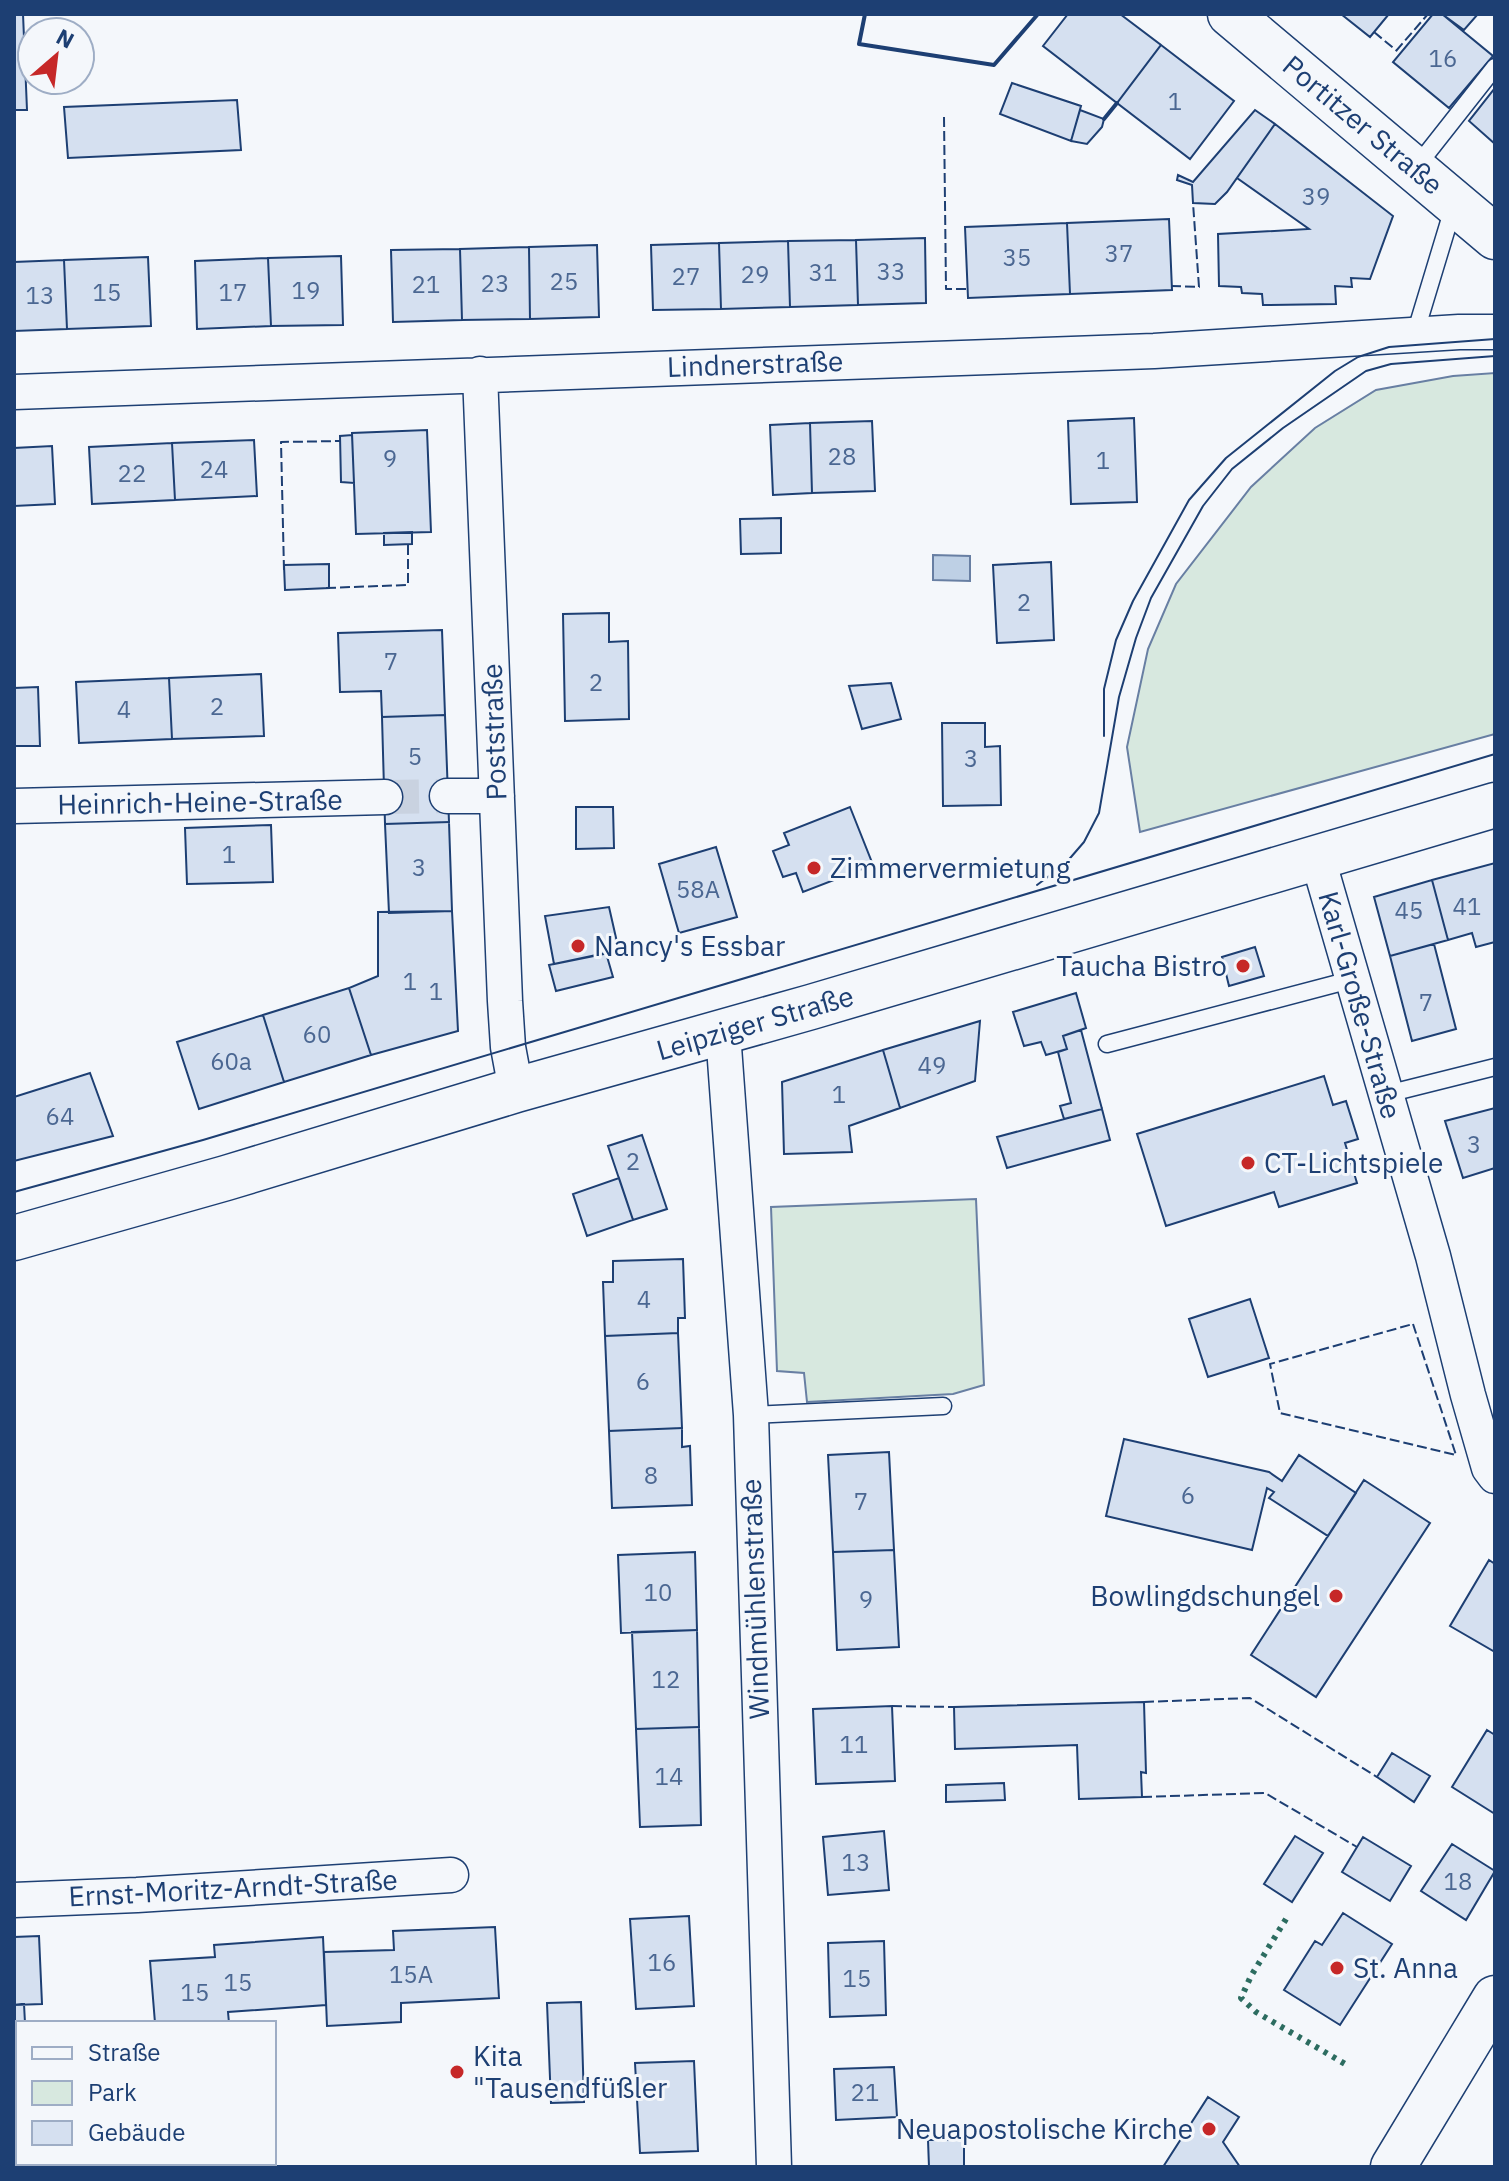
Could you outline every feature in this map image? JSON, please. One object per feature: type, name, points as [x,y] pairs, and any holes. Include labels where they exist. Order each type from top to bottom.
[{"type":"main road","name":"Portitzer Straße","points":[[1230,14],[1495,237]]},
{"type":"main road","name":"Leipziger Straße","points":[[14,1238],[1495,805]]},
{"type":"main road","points":[[1393,2167],[1495,1998]]},
{"type":"street","name":"Lindnerstraße","points":[[14,392],[1154,351],[1415,334],[1495,332]]},
{"type":"street","name":"Poststraße","points":[[480,374],[505,1001],[508,1047],[516,1090]]},
{"type":"street","points":[[447,796],[497,796]]},
{"type":"street","name":"Heinrich-Heine-Straße","points":[[14,806],[385,797]]},
{"type":"street","name":"Karl-Große-Straße","points":[[1317,856],[1433,1256],[1468,1395],[1489,1468],[1495,1476]]},
{"type":"street","name":"Windmühlenstraße","points":[[723,1033],[751,1415],[774,2167]]},
{"type":"street","name":"Ernst-Moritz-Arndt-Straße","points":[[14,1900],[451,1875]]},
{"type":"lane","points":[[1414,169],[1495,67]]},
{"type":"lane","points":[[1415,334],[1454,203]]},
{"type":"lane","points":[[1107,1044],[1354,979]]},
{"type":"lane","points":[[1387,1094],[1495,1067]]},
{"type":"lane","points":[[751,1415],[943,1406]]},
{"type":"green space","points":[[1495,373],[1495,734],[1140,832],[1127,747],[1148,649],[1176,584],[1251,487],[1315,428],[1376,390],[1453,376]]},
{"type":"green space","points":[[976,1199],[984,1385],[953,1394],[807,1402],[804,1373],[777,1371],[771,1207]]},
{"type":"water","points":[[933,555],[970,556],[970,581],[933,580]]},
{"type":"building","points":[[14,14],[23,14],[16,16],[16,96],[26,96],[27,110],[14,110]]},
{"type":"building","points":[[1068,14],[1120,14],[1161,45],[1117,103],[1043,46]]},
{"type":"building","points":[[1341,14],[1389,14],[1370,37]]},
{"type":"building","points":[[1433,14],[1442,14],[1493,56],[1449,108],[1393,62]]},
{"type":"building","points":[[1442,14],[1478,14],[1464,30]]},
{"type":"building","points":[[1161,45],[1234,101],[1190,159],[1117,103]]},
{"type":"building","points":[[1012,83],[1081,106],[1071,141],[1000,114]]},
{"type":"building","points":[[1495,88],[1495,144],[1469,121]]},
{"type":"building","points":[[237,100],[241,150],[68,158],[64,107]]},
{"type":"building","points":[[1080,110],[1104,119],[1102,127],[1087,144],[1071,141]]},
{"type":"building","points":[[1255,110],[1275,124],[1215,204],[1193,203],[1192,185],[1177,180],[1178,175],[1193,182]]},
{"type":"building","points":[[1275,124],[1393,216],[1370,279],[1351,278],[1352,287],[1335,286],[1336,304],[1263,305],[1262,294],[1242,293],[1241,287],[1219,286],[1218,234],[1309,229],[1237,178]]},
{"type":"building","points":[[1169,219],[1172,290],[1070,294],[1067,223]]},
{"type":"building","points":[[1067,223],[1070,294],[968,298],[965,227]]},
{"type":"building","points":[[925,238],[926,303],[858,305],[856,240]]},
{"type":"building","points":[[856,240],[858,305],[790,307],[788,241]]},
{"type":"building","points":[[788,241],[790,307],[721,309],[719,243]]},
{"type":"building","points":[[719,243],[721,309],[653,310],[651,245]]},
{"type":"building","points":[[597,245],[599,317],[530,319],[529,247]]},
{"type":"building","points":[[529,247],[530,319],[462,320],[460,249]]},
{"type":"building","points":[[460,249],[462,320],[393,322],[391,250]]},
{"type":"building","points":[[341,256],[343,325],[271,326],[268,258]]},
{"type":"building","points":[[148,257],[151,326],[67,329],[64,260]]},
{"type":"building","points":[[268,258],[271,326],[197,329],[195,261]]},
{"type":"building","points":[[64,260],[67,329],[14,331],[14,262]]},
{"type":"building","points":[[1134,418],[1137,502],[1071,504],[1068,421]]},
{"type":"building","points":[[872,421],[875,491],[812,493],[810,423]]},
{"type":"building","points":[[810,423],[812,493],[773,495],[770,425]]},
{"type":"building","points":[[427,430],[431,532],[356,534],[352,433]]},
{"type":"building","points":[[352,435],[354,483],[341,482],[340,436]]},
{"type":"building","points":[[254,440],[257,496],[175,500],[172,443]]},
{"type":"building","points":[[172,443],[175,500],[92,504],[89,447]]},
{"type":"building","points":[[52,446],[55,504],[14,506],[14,448]]},
{"type":"building","points":[[781,518],[781,553],[741,554],[740,519]]},
{"type":"building","points":[[412,532],[412,544],[384,545],[384,533]]},
{"type":"building","points":[[1051,562],[1054,640],[997,643],[993,565]]},
{"type":"building","points":[[329,564],[329,588],[285,590],[284,565]]},
{"type":"building","points":[[609,613],[609,642],[628,641],[629,719],[565,721],[563,614]]},
{"type":"building","points":[[442,630],[445,715],[382,717],[381,691],[340,692],[338,633]]},
{"type":"building","points":[[261,674],[264,736],[172,739],[169,678]]},
{"type":"building","points":[[169,678],[172,739],[79,743],[76,682]]},
{"type":"building","points":[[891,683],[901,719],[862,729],[849,686]]},
{"type":"building","points":[[38,687],[40,746],[14,746],[14,688]]},
{"type":"building","points":[[445,715],[449,822],[385,824],[382,717]]},
{"type":"building","points":[[942,723],[985,723],[985,747],[1000,746],[1001,805],[943,806]]},
{"type":"building","points":[[576,807],[613,807],[614,848],[576,849]]},
{"type":"building","points":[[850,807],[873,865],[803,892],[796,873],[783,877],[773,851],[789,845],[784,833]]},
{"type":"building","points":[[449,822],[452,911],[389,913],[385,824]]},
{"type":"building","points":[[271,825],[273,882],[187,884],[185,828]]},
{"type":"building","points":[[716,847],[737,917],[679,933],[659,864]]},
{"type":"building","points":[[1495,863],[1495,942],[1476,947],[1472,933],[1448,940],[1432,880]]},
{"type":"building","points":[[1432,880],[1448,940],[1390,956],[1374,897]]},
{"type":"building","points":[[609,907],[619,951],[554,964],[545,916]]},
{"type":"building","points":[[452,911],[458,1031],[371,1055],[349,988],[378,976],[378,912]]},
{"type":"building","points":[[1434,944],[1456,1029],[1412,1041],[1390,956]]},
{"type":"building","name":"Taucha Bistro","points":[[1255,947],[1264,976],[1229,986],[1222,957]]},
{"type":"building","points":[[606,953],[613,977],[556,991],[549,965]]},
{"type":"building","points":[[349,988],[371,1055],[284,1082],[263,1015]]},
{"type":"building","points":[[1076,993],[1086,1028],[1063,1036],[1067,1049],[1046,1055],[1041,1042],[1024,1046],[1013,1012]]},
{"type":"building","points":[[263,1015],[284,1082],[199,1109],[177,1042]]},
{"type":"building","points":[[980,1021],[975,1081],[900,1108],[883,1050]]},
{"type":"building","points":[[1081,1030],[1102,1109],[1064,1119],[1060,1106],[1071,1103],[1058,1052],[1067,1049],[1063,1036]]},
{"type":"building","points":[[883,1050],[900,1108],[849,1126],[852,1152],[784,1154],[782,1082]]},
{"type":"building","points":[[90,1073],[113,1136],[14,1161],[14,1097]]},
{"type":"building","name":"CT-Lichtspiele","points":[[1324,1076],[1333,1105],[1346,1101],[1358,1139],[1345,1143],[1357,1183],[1279,1207],[1274,1192],[1166,1226],[1137,1134]]},
{"type":"building","points":[[1495,1108],[1495,1168],[1463,1178],[1445,1121]]},
{"type":"building","points":[[1102,1109],[1110,1140],[1007,1168],[997,1137]]},
{"type":"building","points":[[642,1135],[667,1209],[633,1220],[608,1146]]},
{"type":"building","points":[[619,1178],[633,1220],[587,1236],[573,1194]]},
{"type":"building","points":[[683,1259],[685,1318],[678,1318],[678,1333],[605,1336],[603,1282],[613,1282],[613,1261]]},
{"type":"building","points":[[1250,1299],[1269,1358],[1208,1377],[1189,1319]]},
{"type":"building","points":[[678,1333],[682,1428],[609,1431],[605,1336]]},
{"type":"building","points":[[682,1428],[682,1447],[690,1446],[692,1505],[612,1508],[609,1431]]},
{"type":"building","points":[[1124,1439],[1269,1472],[1282,1481],[1299,1455],[1356,1493],[1328,1536],[1269,1498],[1274,1492],[1267,1488],[1252,1550],[1106,1516]]},
{"type":"building","points":[[889,1452],[894,1550],[833,1552],[828,1455]]},
{"type":"building","name":"Bowlingdschungel","points":[[1364,1480],[1430,1523],[1316,1697],[1251,1655]]},
{"type":"building","points":[[894,1550],[899,1647],[837,1650],[833,1552]]},
{"type":"building","points":[[695,1552],[697,1630],[621,1633],[618,1555]]},
{"type":"building","points":[[1489,1560],[1495,1564],[1495,1652],[1450,1626]]},
{"type":"building","points":[[697,1630],[699,1727],[636,1729],[632,1632]]},
{"type":"building","points":[[1144,1702],[1146,1773],[1141,1772],[1142,1797],[1079,1799],[1077,1745],[955,1749],[954,1707]]},
{"type":"building","points":[[892,1706],[895,1781],[816,1784],[813,1709]]},
{"type":"building","points":[[699,1727],[701,1825],[640,1827],[636,1729]]},
{"type":"building","points":[[1487,1730],[1495,1735],[1495,1814],[1452,1787]]},
{"type":"building","points":[[1392,1753],[1430,1776],[1414,1802],[1377,1777]]},
{"type":"building","points":[[1004,1783],[1005,1800],[946,1802],[946,1785]]},
{"type":"building","points":[[884,1831],[889,1890],[828,1895],[823,1837]]},
{"type":"building","points":[[1295,1836],[1323,1853],[1292,1902],[1264,1884]]},
{"type":"building","points":[[1363,1837],[1411,1866],[1390,1901],[1342,1872]]},
{"type":"building","points":[[1452,1844],[1495,1871],[1466,1920],[1421,1891]]},
{"type":"building","name":"St. Anna","points":[[1343,1913],[1392,1944],[1340,2025],[1284,1990],[1315,1941],[1322,1945]]},
{"type":"building","points":[[689,1916],[694,2006],[636,2009],[630,1919]]},
{"type":"building","points":[[495,1927],[499,1998],[401,2003],[401,2022],[327,2026],[324,1952],[394,1950],[393,1931]]},
{"type":"building","points":[[39,1936],[42,2004],[14,2005],[14,1937]]},
{"type":"building","points":[[323,1937],[326,2005],[228,2012],[229,2021],[155,2021],[150,1961],[215,1957],[214,1945]]},
{"type":"building","points":[[884,1941],[886,2015],[830,2017],[828,1943]]},
{"type":"building","points":[[581,2002],[584,2102],[551,2103],[547,2003]]},
{"type":"building","points":[[24,2004],[25,2021],[16,2021],[16,2035],[14,2035],[14,2005]]},
{"type":"building","points":[[14,2035],[16,2035],[16,2098]]},
{"type":"building","points":[[694,2061],[698,2151],[640,2153],[635,2063]]},
{"type":"building","points":[[894,2067],[897,2117],[836,2120],[834,2069]]},
{"type":"building","name":"Neuapostolische Kirche","points":[[1208,2097],[1239,2117],[1223,2142],[1240,2167],[1163,2167]]},
{"type":"building","points":[[14,2132],[16,2165],[56,2165],[56,2167],[14,2167]]},
{"type":"building","points":[[928,2140],[964,2140],[964,2167],[929,2167]]},
{"type":"tunnel","points":[[385,797],[447,796]]},
{"type":"tram line","points":[[1104,736],[1104,689],[1116,640],[1133,601],[1189,500],[1226,458],[1335,371],[1358,357],[1389,347],[1495,339]]},
{"type":"tram line","points":[[1037,885],[1065,864],[1084,842],[1099,813],[1119,697],[1151,598],[1203,506],[1232,469],[1283,428],[1366,371],[1391,364],[1495,356]]},
{"type":"tram line","points":[[14,1192],[203,1140],[1495,754]]},
{"type":"hedge","points":[[1286,1919],[1241,1998],[1256,2012],[1347,2065]]},
{"type":"fence","points":[[1396,51],[1428,14]]},
{"type":"fence","points":[[1374,32],[1397,51]]},
{"type":"fence","points":[[944,117],[946,289],[968,289]]},
{"type":"fence","points":[[1171,286],[1199,287],[1193,203]]},
{"type":"fence","points":[[284,570],[281,442],[340,441]]},
{"type":"fence","points":[[326,588],[408,585],[408,544]]},
{"type":"fence","points":[[1413,1324],[1456,1455],[1280,1413],[1270,1364],[1413,1324]]},
{"type":"fence","points":[[1144,1702],[1250,1698],[1377,1777]]},
{"type":"fence","points":[[892,1706],[954,1707]]},
{"type":"fence","points":[[1142,1797],[1265,1793],[1357,1847]]},
{"type":"wall","points":[[865,14],[859,44],[994,65],[1038,14]]},
{"type":"wall","points":[[1104,119],[1117,103]]},
{"type":"place","name":"Zimmervermietung","points":[[814,868]]},
{"type":"place","name":"Nancy's Essbar","points":[[578,946]]},
{"type":"place","name":"Taucha Bistro","points":[[1243,966]]},
{"type":"place","name":"CT-Lichtspiele","points":[[1248,1163]]},
{"type":"place","name":"Bowlingdschungel","points":[[1336,1596]]},
{"type":"place","name":"St. Anna","points":[[1337,1968]]},
{"type":"place","name":"Kita \"Tausendfüßler","points":[[457,2072]]},
{"type":"place","name":"Neuapostolische Kirche","points":[[1209,2129]]}]
